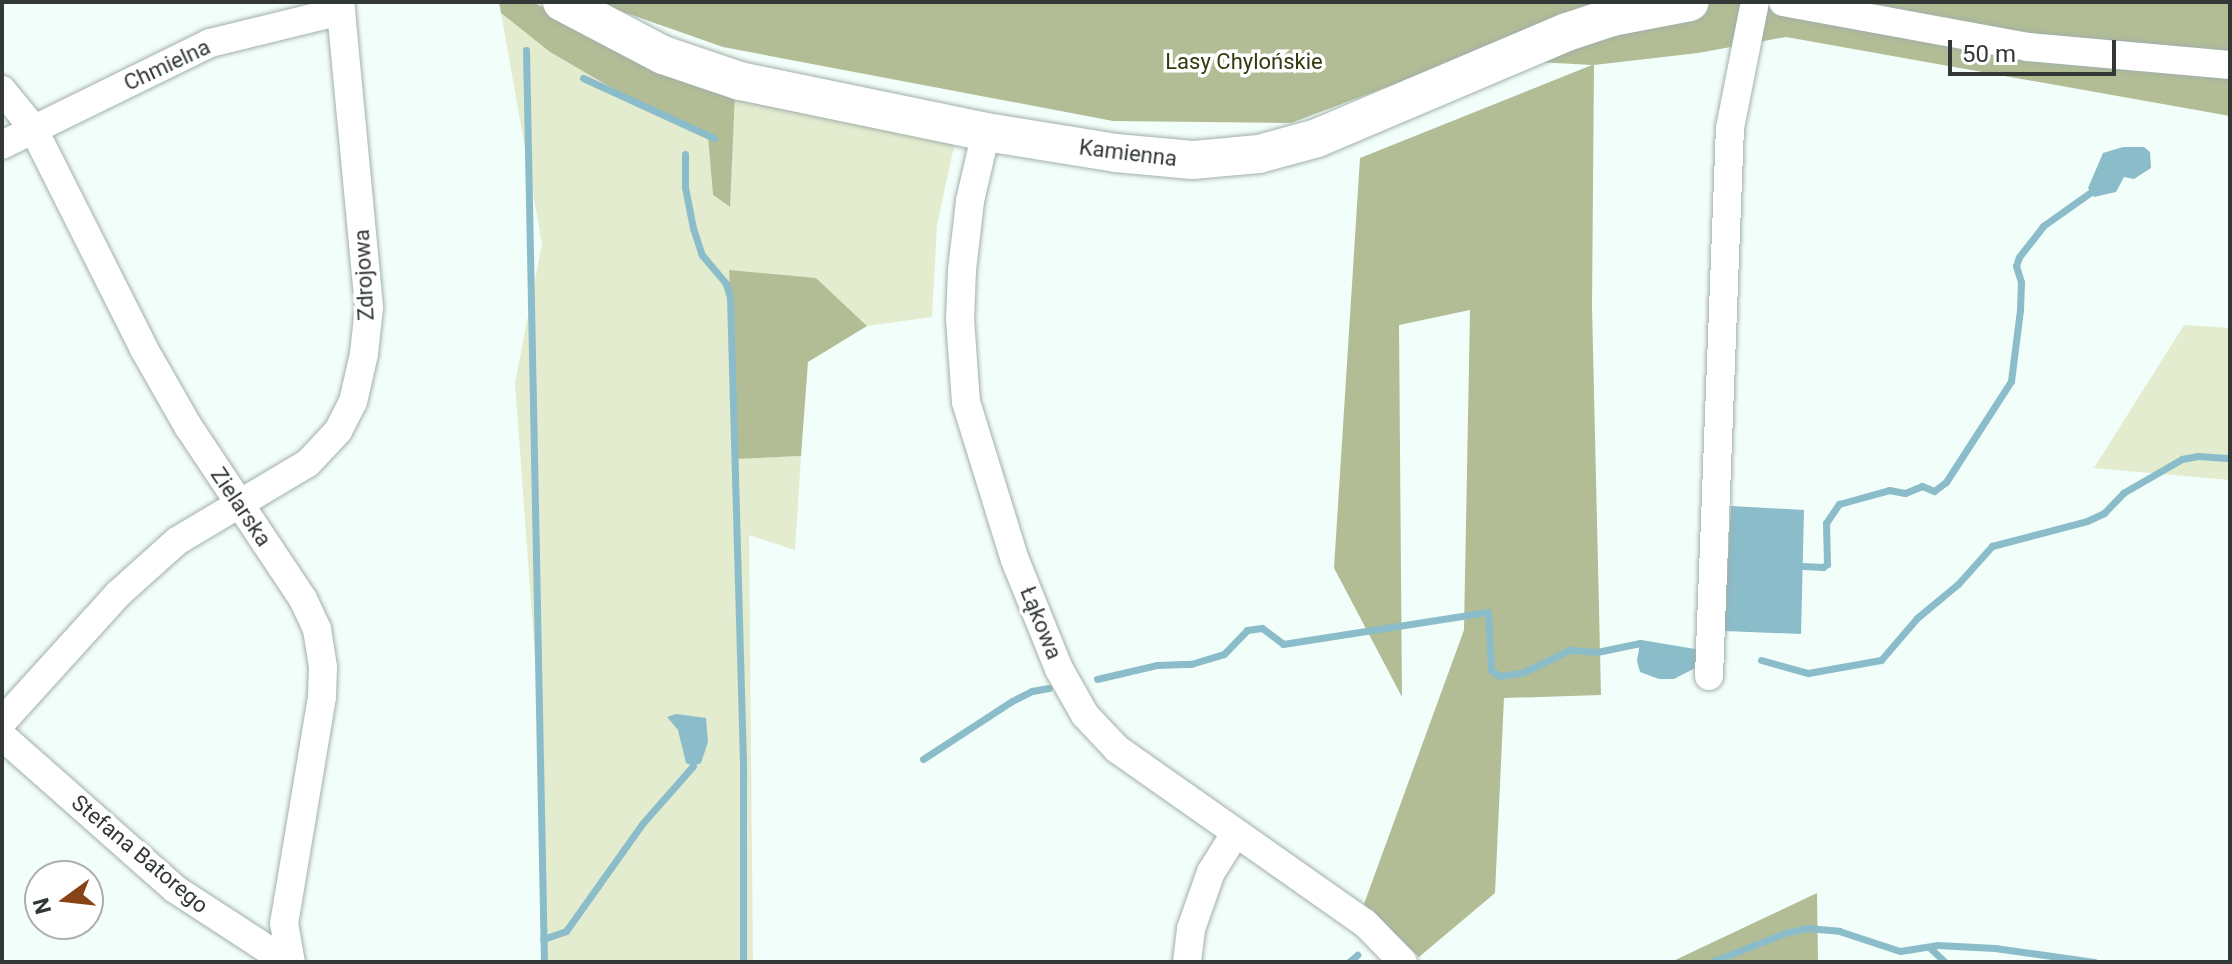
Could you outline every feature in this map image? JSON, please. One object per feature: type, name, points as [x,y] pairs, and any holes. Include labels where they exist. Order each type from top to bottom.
[{"type":"street","name":"Kamienna","points":[[562,2],[663,55],[740,81],[986,132],[1116,153],[1177,159],[1259,154],[1317,138],[1567,32],[1612,17],[1690,2]]},
{"type":"street","points":[[1709,676],[1730,128],[1755,2]]},
{"type":"street","points":[[1783,2],[2028,47],[2230,65]]},
{"type":"street","name":"Chmielna","points":[[2,145],[210,43],[341,6]]},
{"type":"street","name":"Zdrojowa","points":[[2,722],[118,594],[177,541],[308,463],[338,431],[353,402],[364,354],[369,307],[341,6]]},
{"type":"street","name":"Zielarska","points":[[2,90],[33,128],[144,349],[238,504],[303,599],[317,629],[323,667],[322,697],[284,923],[289,962]]},
{"type":"street","name":"Łąkowa","points":[[986,132],[970,201],[960,319],[966,402],[1015,560],[1059,669],[1085,715],[1117,749],[1365,923],[1403,962]]},
{"type":"street","name":"Stefana Batorego","points":[[2,736],[175,889],[289,962]]},
{"type":"street","points":[[1187,962],[1191,929],[1211,872],[1235,834]]},
{"type":"green space","points":[[499,2],[532,2],[735,94],[730,207],[713,195],[708,137],[639,104],[550,52],[501,13]]},
{"type":"green space","name":"Lasy Chylońskie","points":[[605,2],[2230,2],[2230,116],[1786,37],[1698,53],[1594,65],[1592,306],[1601,695],[1504,698],[1495,893],[1419,957],[1364,904],[1464,630],[1470,310],[1399,325],[1402,697],[1334,568],[1360,158],[1592,65],[1464,58],[1291,123],[1113,121],[723,47],[612,8]]},
{"type":"green space","points":[[501,13],[550,52],[639,104],[708,137],[713,195],[729,207],[735,94],[955,142],[937,225],[932,317],[867,326],[816,278],[729,271],[736,459],[801,456],[795,550],[749,535],[753,962],[544,962],[543,767],[515,383],[542,244]]},
{"type":"green space","points":[[729,270],[816,278],[867,326],[808,362],[801,456],[736,459]]},
{"type":"green space","points":[[2184,325],[2230,328],[2230,480],[2094,468]]},
{"type":"green space","points":[[1817,893],[1818,962],[1671,962]]},
{"type":"water","points":[[2123,147],[2144,147],[2150,152],[2151,168],[2134,179],[2124,177],[2116,192],[2094,197],[2088,188],[2103,153]]},
{"type":"water","points":[[1731,506],[1804,510],[1801,634],[1724,631]]},
{"type":"water","points":[[1640,643],[1700,653],[1701,665],[1674,679],[1659,679],[1640,672],[1637,661]]},
{"type":"water","points":[[676,714],[706,718],[708,742],[701,763],[693,766],[686,763],[678,730],[667,717]]},
{"type":"waterway","points":[[526,50],[544,962]]},
{"type":"waterway","points":[[583,78],[714,138]]},
{"type":"waterway","points":[[685,154],[685,187],[693,228],[702,255],[726,284],[730,297],[743,759],[743,962]]},
{"type":"waterway","points":[[1803,566],[1823,567],[1827,564],[1826,523],[1839,504],[1889,490],[1905,493],[1922,486],[1934,491],[1946,482],[2011,381],[2020,310],[2021,282],[2016,266],[2019,257],[2043,226],[2091,192]]},
{"type":"waterway","points":[[1761,660],[1808,673],[1881,660],[1917,618],[1958,584],[1992,546],[2087,521],[2104,513],[2123,493],[2182,459],[2198,456],[2230,458]]},
{"type":"waterway","points":[[1097,679],[1157,665],[1191,664],[1224,654],[1247,630],[1262,628],[1283,644],[1488,612],[1491,670],[1500,676],[1524,672],[1570,650],[1597,652],[1640,643],[1700,653]]},
{"type":"waterway","points":[[923,759],[1012,701],[1032,691],[1049,688]]},
{"type":"waterway","points":[[543,939],[566,931],[642,824],[693,766]]},
{"type":"waterway","points":[[1711,962],[1785,933],[1807,928],[1839,931],[1900,951],[1937,945],[1995,948],[2094,962]]},
{"type":"waterway","points":[[1930,948],[1944,961]]},
{"type":"waterway","points":[[1349,962],[1357,955]]}]
